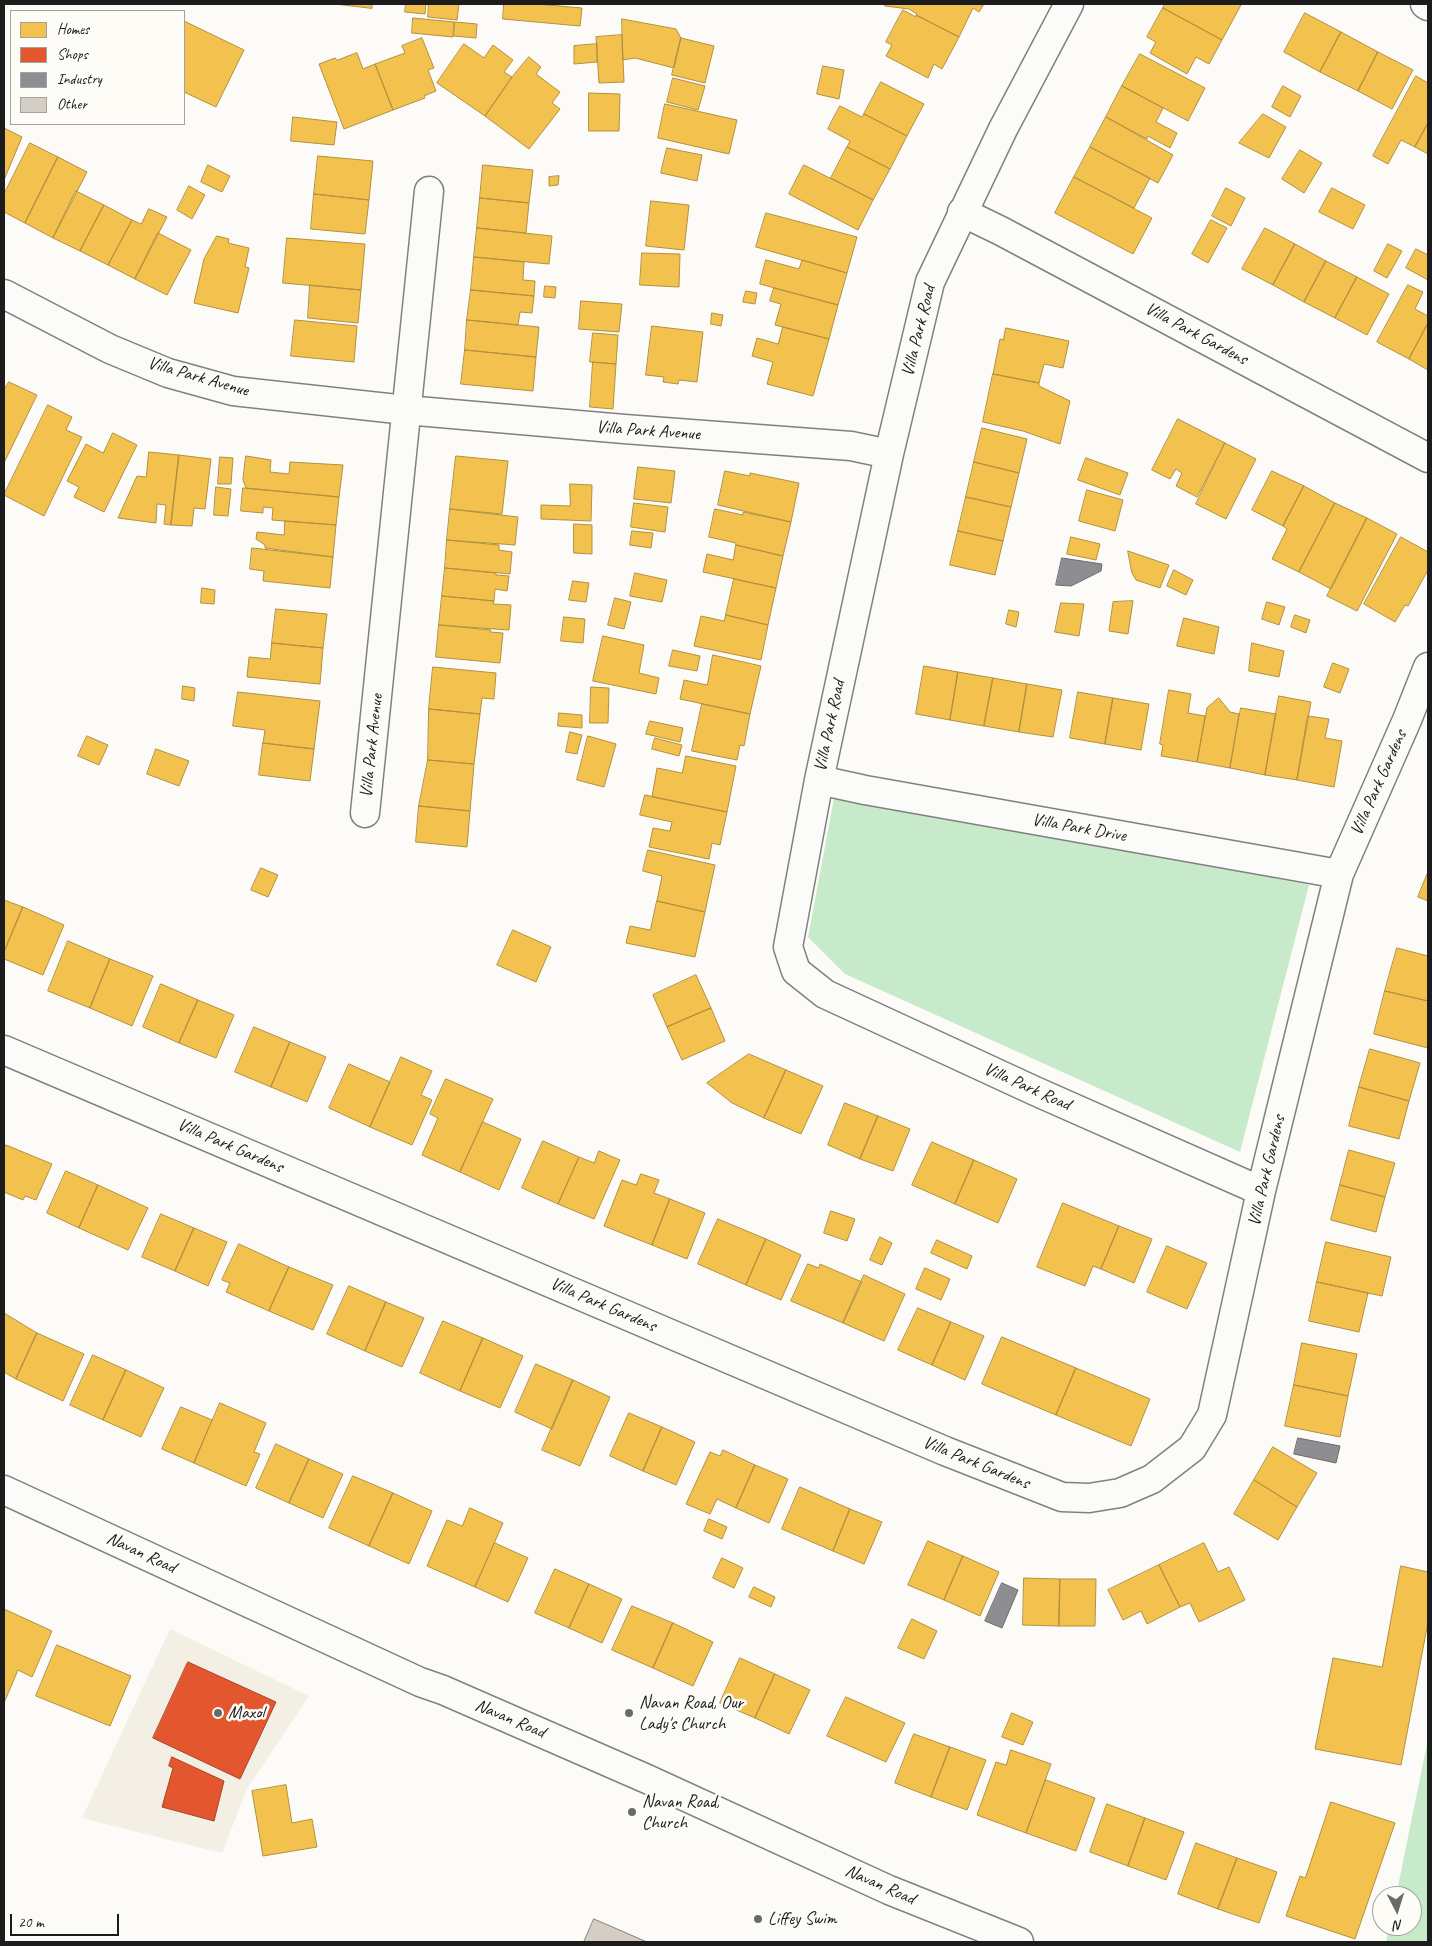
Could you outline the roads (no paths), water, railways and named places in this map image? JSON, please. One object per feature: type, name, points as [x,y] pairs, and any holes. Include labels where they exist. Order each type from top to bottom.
[{"type":"street","name":"Villa Park Road","points":[[1069,4],[1003,129],[930,282],[890,454],[819,780],[788,947],[796,971],[825,994],[1035,1091],[1261,1191]]},
{"type":"street","name":"Villa Park Avenue","points":[[365,813],[429,191]]},
{"type":"street","name":"Villa Park Gardens","points":[[962,212],[1428,458]]},
{"type":"street","name":"Villa Park Avenue","points":[[4,294],[110,349],[168,373],[233,391],[406,410],[851,446],[890,454]]},
{"type":"street","name":"Villa Park Gardens","points":[[4,1050],[945,1451],[1062,1498],[1089,1498],[1120,1493],[1152,1479],[1192,1448],[1212,1415],[1261,1191],[1339,874],[1407,720],[1428,667]]},
{"type":"street","name":"Villa Park Drive","points":[[819,780],[1339,874]]},
{"type":"street","name":"Navan Road","points":[[4,1490],[420,1682],[443,1690],[656,1782],[889,1890],[1019,1942]]},
{"type":"place","name":"Maxol","points":[[218,1713]]},
{"type":"place","name":"Navan Road, Our Lady's Church","points":[[629,1713]]},
{"type":"place","name":"Navan Road, Church","points":[[632,1812]]},
{"type":"place","name":"Liffey Swim","points":[[758,1919]]}]
